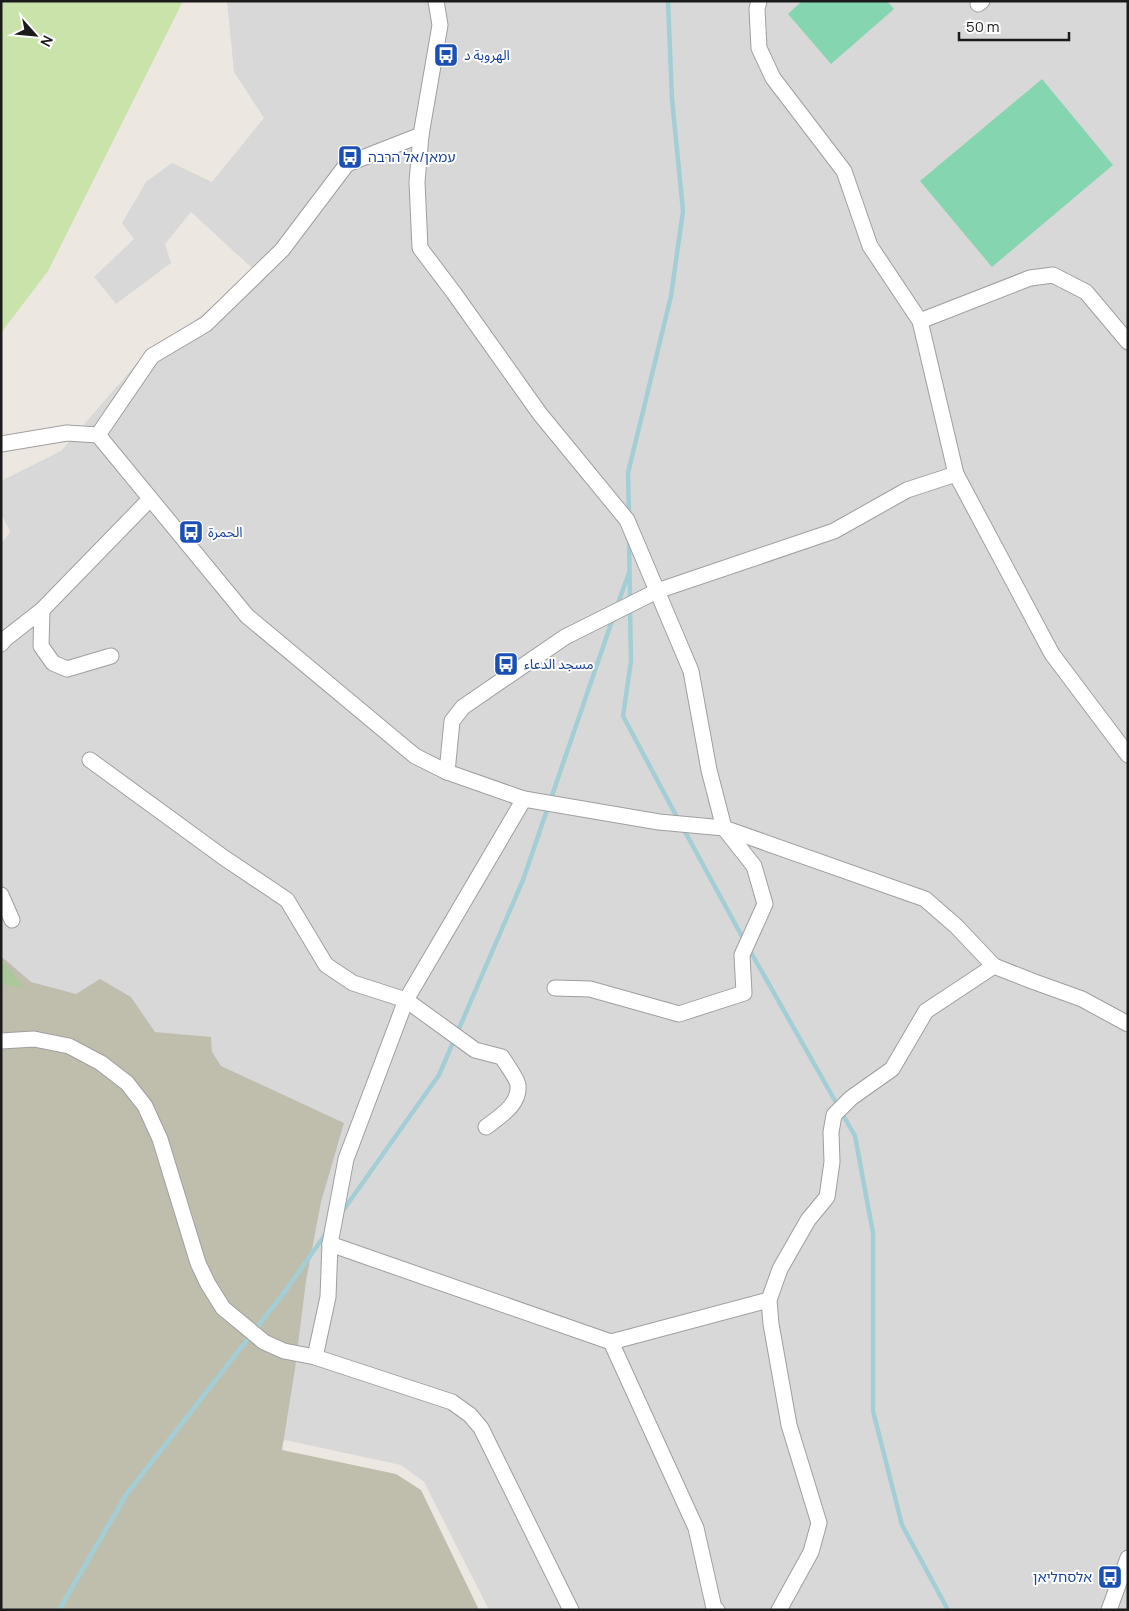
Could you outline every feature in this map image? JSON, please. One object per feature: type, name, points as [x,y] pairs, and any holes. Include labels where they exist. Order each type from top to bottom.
[{"type":"street","points":[[436,1],[440,25],[421,135],[416,182],[420,248],[540,414],[627,520],[691,672],[709,770],[724,828],[754,866],[765,904],[742,955],[744,993],[679,1014],[590,989],[555,988]]},
{"type":"street","points":[[759,1],[757,9],[759,48],[773,78],[844,171],[870,246],[920,321],[956,474],[1052,654],[1128,755]]},
{"type":"street","points":[[98,435],[152,356],[206,324],[282,250],[347,164],[421,135]]},
{"type":"street","points":[[920,321],[1030,278],[1053,276],[1086,292],[1128,342]]},
{"type":"street","points":[[1,444],[66,433],[98,435],[247,616],[415,756],[447,772],[524,799],[659,822],[724,828],[925,899],[956,926],[994,966],[1082,999],[1128,1024]]},
{"type":"street","points":[[447,772],[452,721],[463,707],[565,637],[657,591],[834,531],[907,490],[956,474]]},
{"type":"street","points":[[1,644],[42,610],[150,499]]},
{"type":"street","points":[[42,610],[41,646],[53,663],[67,669],[111,656]]},
{"type":"street","points":[[90,760],[223,858],[288,900],[326,965],[353,983],[406,1000],[475,1050],[502,1057],[518,1084],[515,1098],[507,1111],[486,1127]]},
{"type":"street","points":[[315,1357],[328,1297],[330,1244],[346,1159],[406,1000],[524,799]]},
{"type":"street","points":[[1,895],[12,920]]},
{"type":"street","points":[[780,1610],[811,1552],[819,1523],[790,1424],[771,1324],[769,1300],[780,1269],[803,1228],[827,1197],[832,1162],[831,1132],[834,1115],[851,1098],[892,1069],[926,1011],[994,966]]},
{"type":"street","points":[[1,1041],[34,1039],[70,1046],[101,1062],[127,1083],[144,1106],[160,1139],[198,1263],[208,1284],[223,1308],[264,1342],[284,1351],[315,1357],[452,1402],[470,1415],[482,1428],[570,1610]]},
{"type":"street","points":[[330,1244],[611,1342],[769,1300]]},
{"type":"street","points":[[611,1342],[696,1528],[714,1608],[717,1610]]},
{"type":"street","points":[[1110,1610],[1128,1559]]},
{"type":"shaded area","points":[[227,1],[1128,1],[1128,1610],[489,1610],[424,1482],[401,1465],[285,1440],[211,1497],[1,1610],[1,984],[26,987],[1,954],[1,544],[10,532],[1,513],[1,481],[61,451],[144,355],[172,338],[237,287],[252,268],[191,212],[165,244],[171,263],[116,304],[94,277],[134,239],[122,223],[146,182],[172,163],[212,182],[264,118],[234,72]]},
{"type":"shaded area","points":[[1,956],[31,982],[76,994],[100,979],[131,997],[155,1032],[211,1037],[212,1052],[221,1066],[344,1123],[321,1202],[306,1281],[282,1450],[396,1474],[421,1490],[479,1610],[1,1610]]},
{"type":"green space","points":[[1,1],[183,1],[48,271],[1,333]]},
{"type":"green space","points":[[802,1],[887,1],[894,9],[831,64],[788,14]]},
{"type":"green space","points":[[1042,79],[1113,165],[992,267],[920,181]]},
{"type":"green space","points":[[1,959],[24,988],[1,984]]},
{"type":"waterway","points":[[629,514],[628,473],[671,296],[683,211],[672,99],[668,1]]},
{"type":"waterway","points":[[629,539],[630,601]]},
{"type":"waterway","points":[[617,606],[629,573]]},
{"type":"waterway","points":[[630,609],[631,661],[623,716],[679,821]]},
{"type":"waterway","points":[[342,1212],[439,1075],[523,880],[613,618]]},
{"type":"waterway","points":[[683,828],[745,942]]},
{"type":"waterway","points":[[749,949],[855,1136],[873,1233],[873,1411],[902,1525],[948,1610]]},
{"type":"waterway","points":[[59,1610],[126,1495],[286,1290],[327,1232]]},
{"type":"place","name":"الهروبة د","points":[[446,55]]},
{"type":"place","name":"עמאן/אל הרבה","points":[[350,157]]},
{"type":"place","name":"الحمرة","points":[[191,532]]},
{"type":"place","name":"مسجد الدعاء","points":[[506,664]]},
{"type":"place","name":"אלסחליאן","points":[[1110,1577]]}]
